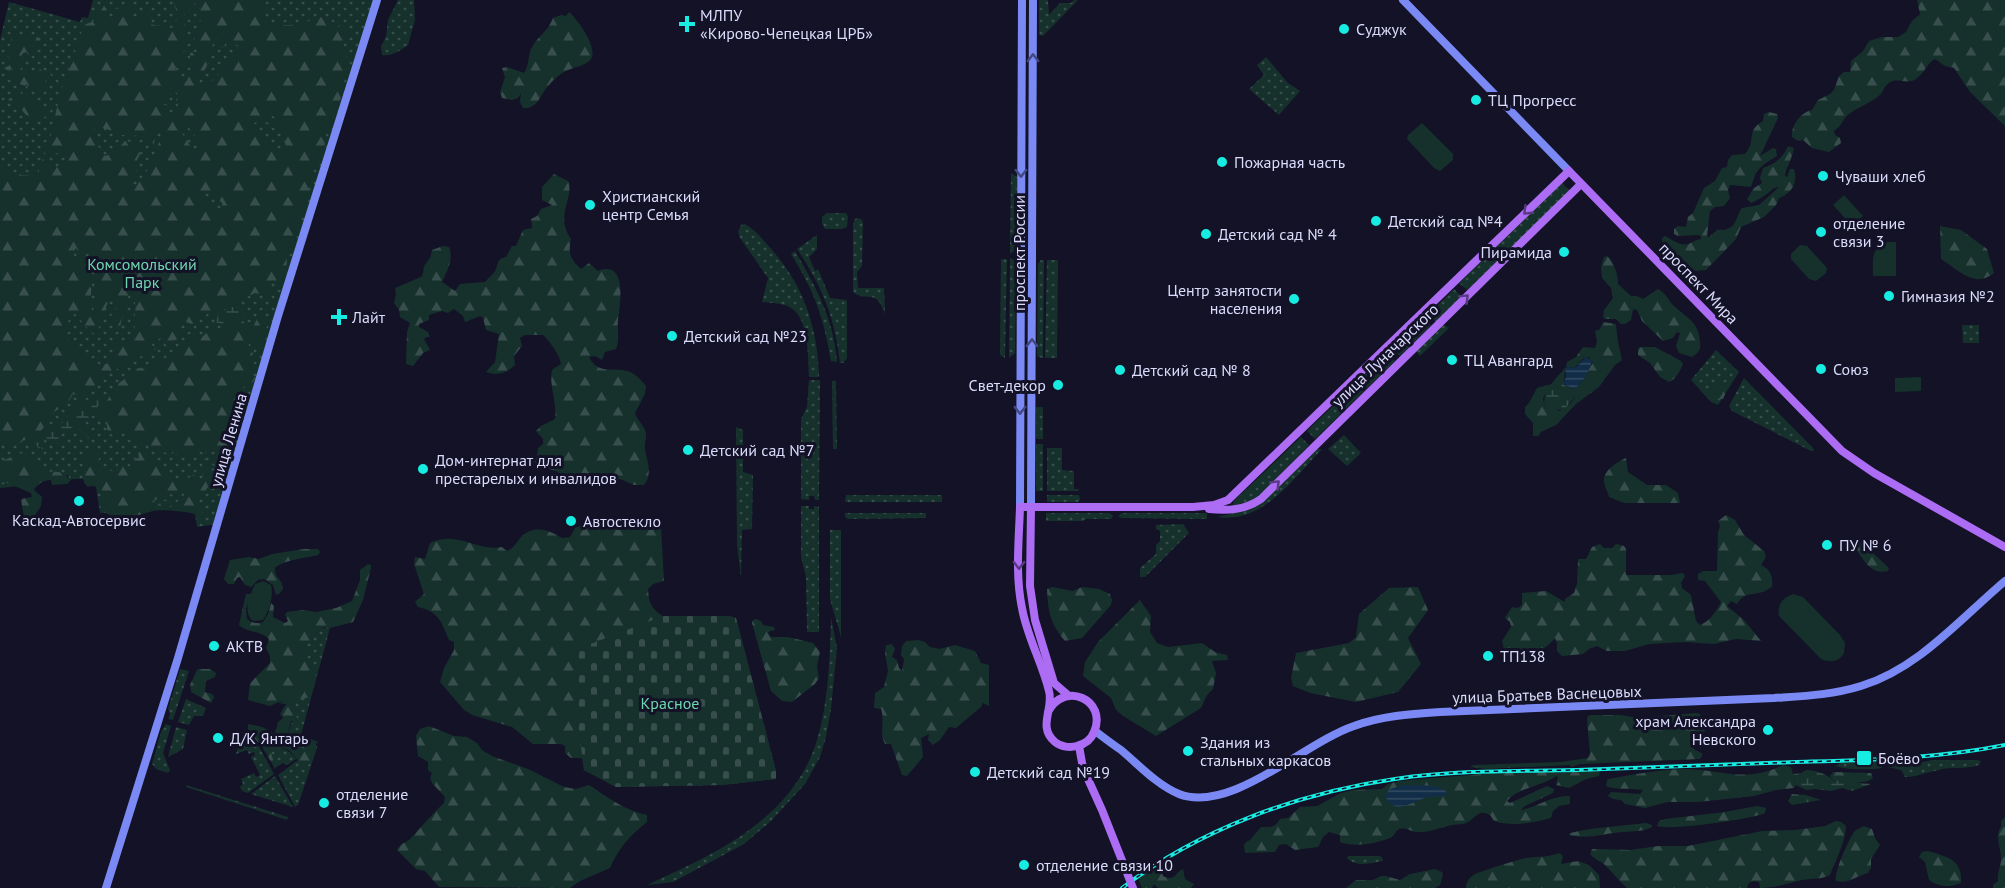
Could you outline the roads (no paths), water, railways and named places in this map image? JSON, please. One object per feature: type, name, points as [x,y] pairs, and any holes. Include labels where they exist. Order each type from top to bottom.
[{"type":"main road","name":"улица Ленина","points":[[106,888],[178,658],[278,316],[377,0]]},
{"type":"main road","name":"проспект России","points":[[1020,507],[1022,0]]},
{"type":"main road","name":"проспект России","points":[[1031,507],[1033,0]]},
{"type":"main road","name":"проспект Мира","points":[[1403,0],[1842,451],[1874,473],[2005,547]]},
{"type":"main road","name":"улица Луначарского","points":[[1193,507],[1219,504],[1236,494],[1569,171]]},
{"type":"main road","name":"улица Луначарского","points":[[1020,507],[1193,507],[1234,510],[1248,507],[1261,499],[1581,184]]},
{"type":"main road","points":[[1020,507],[1020,597],[1028,632],[1048,688],[1050,701],[1046,729],[1057,744],[1066,747],[1079,746],[1092,737],[1096,718],[1091,704],[1069,696],[1054,683],[1035,620],[1030,586],[1031,507]]},
{"type":"main road","name":"улица Братьев Васнецовых","points":[[1095,731],[1170,789],[1191,797],[1214,798],[1255,780],[1327,737],[1353,726],[1384,718],[1440,712],[1812,696],[1862,686],[1910,662],[2005,581]]},
{"type":"main road","points":[[1048,712],[1058,699],[1069,696]]},
{"type":"main road","points":[[1079,746],[1083,768],[1133,888]]},
{"type":"water","points":[[1586,357],[1592,361],[1580,384],[1574,389],[1563,384],[1566,377],[1565,368],[1576,367]]},
{"type":"water","points":[[1404,785],[1432,786],[1447,792],[1446,796],[1428,797],[1402,806],[1392,805],[1385,795],[1390,789]]},
{"type":"railway","points":[[1122,888],[1184,848],[1251,817],[1322,794],[1395,779],[1486,772],[1901,758],[2005,745]]},
{"type":"place","name":"МЛПУ «Кирово-Чепецкая ЦРБ»","points":[[687,24]]},
{"type":"place","name":"Суджук","points":[[1344,29]]},
{"type":"place","name":"ТЦ Прогресс","points":[[1476,100]]},
{"type":"place","name":"Пожарная часть","points":[[1222,162]]},
{"type":"place","name":"Чуваши хлеб","points":[[1823,176]]},
{"type":"place","name":"Христианский центр Семья","points":[[590,205]]},
{"type":"place","name":"Детский сад №4","points":[[1376,221]]},
{"type":"place","name":"отделение связи 3","points":[[1821,232]]},
{"type":"place","name":"Детский сад № 4","points":[[1206,234]]},
{"type":"place","name":"Пирамида","points":[[1564,252]]},
{"type":"place","name":"Гимназия №2","points":[[1889,296]]},
{"type":"place","name":"Центр занятости населения","points":[[1294,299]]},
{"type":"place","name":"Лайт","points":[[339,317]]},
{"type":"place","name":"Детский сад №23","points":[[672,336]]},
{"type":"place","name":"ТЦ Авангард","points":[[1452,360]]},
{"type":"place","name":"Союз","points":[[1821,369]]},
{"type":"place","name":"Детский сад № 8","points":[[1120,370]]},
{"type":"place","name":"Свет-декор","points":[[1058,385]]},
{"type":"place","name":"Детский сад №7","points":[[688,450]]},
{"type":"place","name":"Дом-интернат для престарелых и инвалидов","points":[[423,469]]},
{"type":"place","name":"Каскад-Автосервис","points":[[79,501]]},
{"type":"place","name":"Автостекло","points":[[571,521]]},
{"type":"place","name":"ПУ № 6","points":[[1827,545]]},
{"type":"place","name":"АКТВ","points":[[214,646]]},
{"type":"place","name":"ТП138","points":[[1488,656]]},
{"type":"place","name":"храм Александра Невского","points":[[1768,730]]},
{"type":"place","name":"Д/К Янтарь","points":[[218,738]]},
{"type":"place","name":"Здания из стальных каркасов","points":[[1188,751]]},
{"type":"place","name":"Боёво","points":[[1864,758]]},
{"type":"place","name":"Детский сад №19","points":[[975,772]]},
{"type":"place","name":"отделение связи 7","points":[[324,803]]},
{"type":"place","name":"отделение связи 10","points":[[1024,865]]},
{"type":"park label","name":"Комсомольский Парк","points":[[142,273]]},
{"type":"park label","name":"Красное","points":[[670,703]]}]
